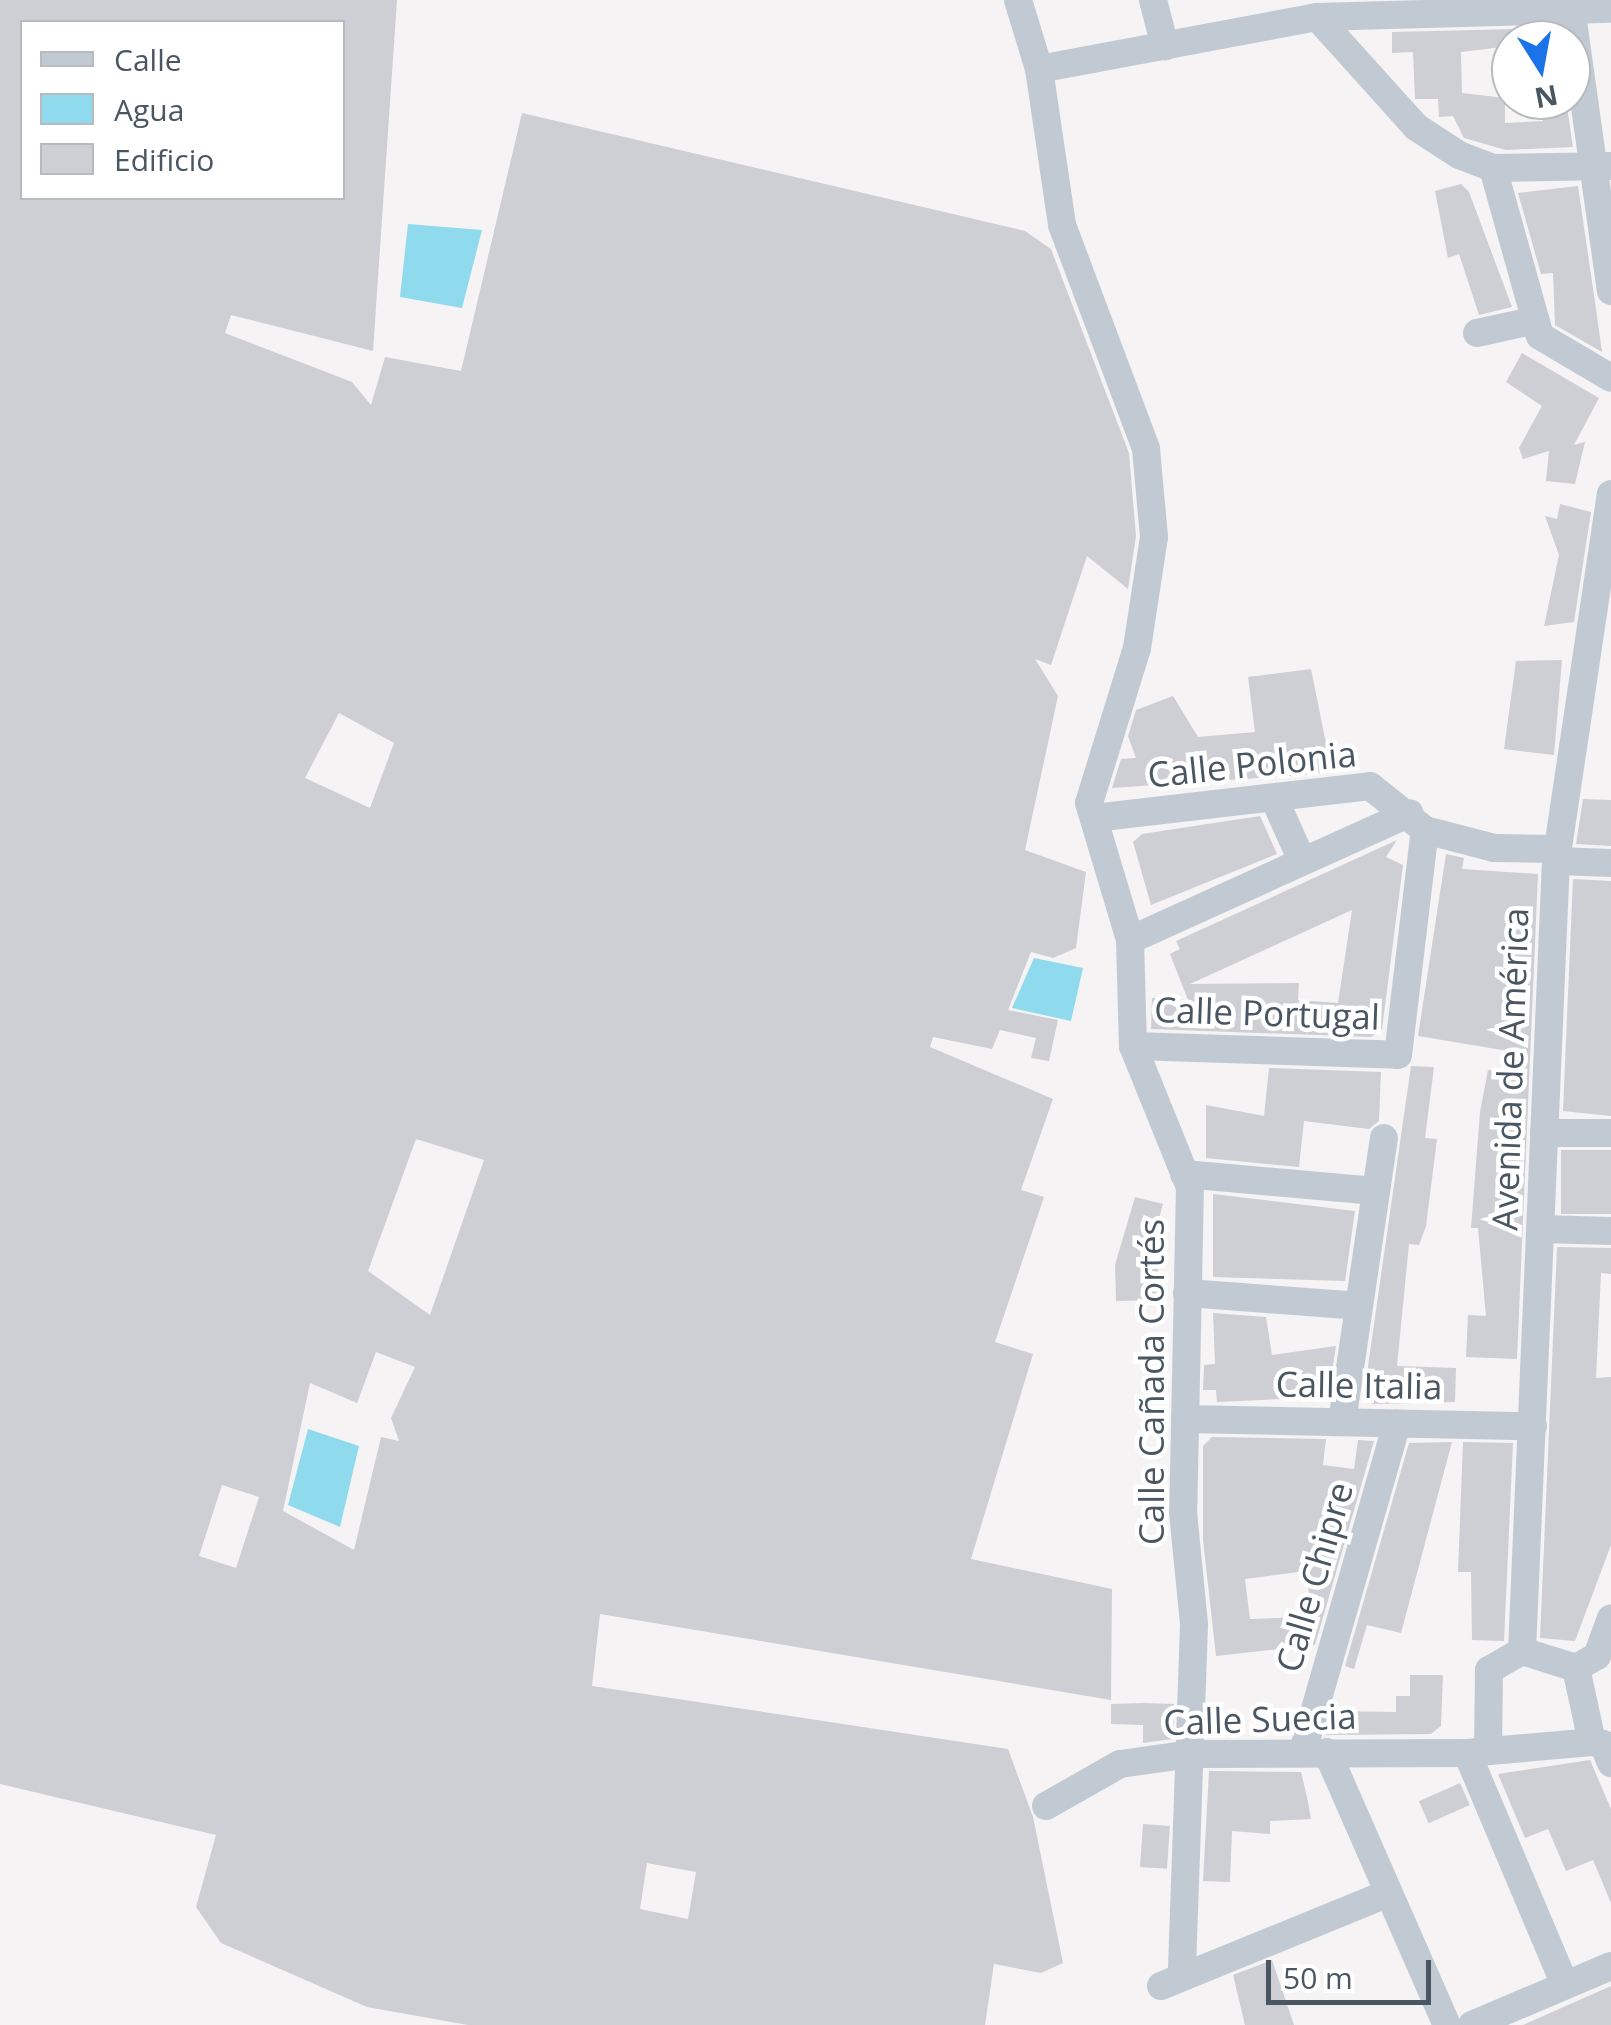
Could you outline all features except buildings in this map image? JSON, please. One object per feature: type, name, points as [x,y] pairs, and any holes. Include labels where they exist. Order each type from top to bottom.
[{"type":"street","points":[[1018,0],[1039,68],[1062,225],[1146,449],[1154,537],[1138,648],[1092,810]]},
{"type":"street","points":[[1154,0],[1165,46]]},
{"type":"street","points":[[1039,68],[1165,46],[1304,12],[1570,5],[1611,9]]},
{"type":"street","points":[[1570,5],[1601,166],[1611,291]]},
{"type":"street","points":[[1304,12],[1416,127],[1492,168],[1601,166]]},
{"type":"street","points":[[1492,168],[1540,336],[1611,378]]},
{"type":"street","points":[[1477,333],[1536,320]]},
{"type":"street","name":"Avenida de América","points":[[1522,1651],[1557,855],[1600,640],[1611,494]]},
{"type":"street","name":"Calle Polonia","points":[[1092,810],[1274,798],[1370,786],[1417,821],[1494,848],[1611,863]]},
{"type":"street","points":[[1274,798],[1302,861]]},
{"type":"street","name":"Calle Cañada Cortés","points":[[1092,810],[1130,940],[1133,1046],[1184,1174],[1184,1418],[1192,1754],[1172,1981],[1389,1893]]},
{"type":"street","points":[[1130,940],[1302,861],[1417,821]]},
{"type":"street","name":"Calle Portugal","points":[[1133,1046],[1398,1055],[1417,821]]},
{"type":"street","points":[[1544,1133],[1611,1133]]},
{"type":"street","points":[[1342,1422],[1384,1138]]},
{"type":"street","points":[[1184,1174],[1374,1191]]},
{"type":"street","points":[[1540,1229],[1611,1231]]},
{"type":"street","points":[[1187,1293],[1358,1306]]},
{"type":"street","name":"Calle Italia","points":[[1184,1418],[1533,1426]]},
{"type":"street","name":"Calle Chipre","points":[[1315,1752],[1397,1423]]},
{"type":"street","points":[[1565,1985],[1478,1752],[1489,1670],[1522,1651],[1576,1668],[1597,1656],[1611,1618]]},
{"type":"street","points":[[1576,1668],[1604,1747]]},
{"type":"street","name":"Calle Suecia","points":[[1046,1806],[1120,1764],[1192,1754],[1604,1747]]},
{"type":"street","points":[[1315,1752],[1389,1893],[1447,2025]]},
{"type":"street","points":[[1472,2025],[1611,1966]]},
{"type":"water","points":[[408,224],[482,230],[462,308],[400,297]]},
{"type":"water","points":[[1034,958],[1083,968],[1071,1021],[1012,1008]]},
{"type":"water","points":[[308,1429],[359,1446],[340,1527],[288,1505]]}]
